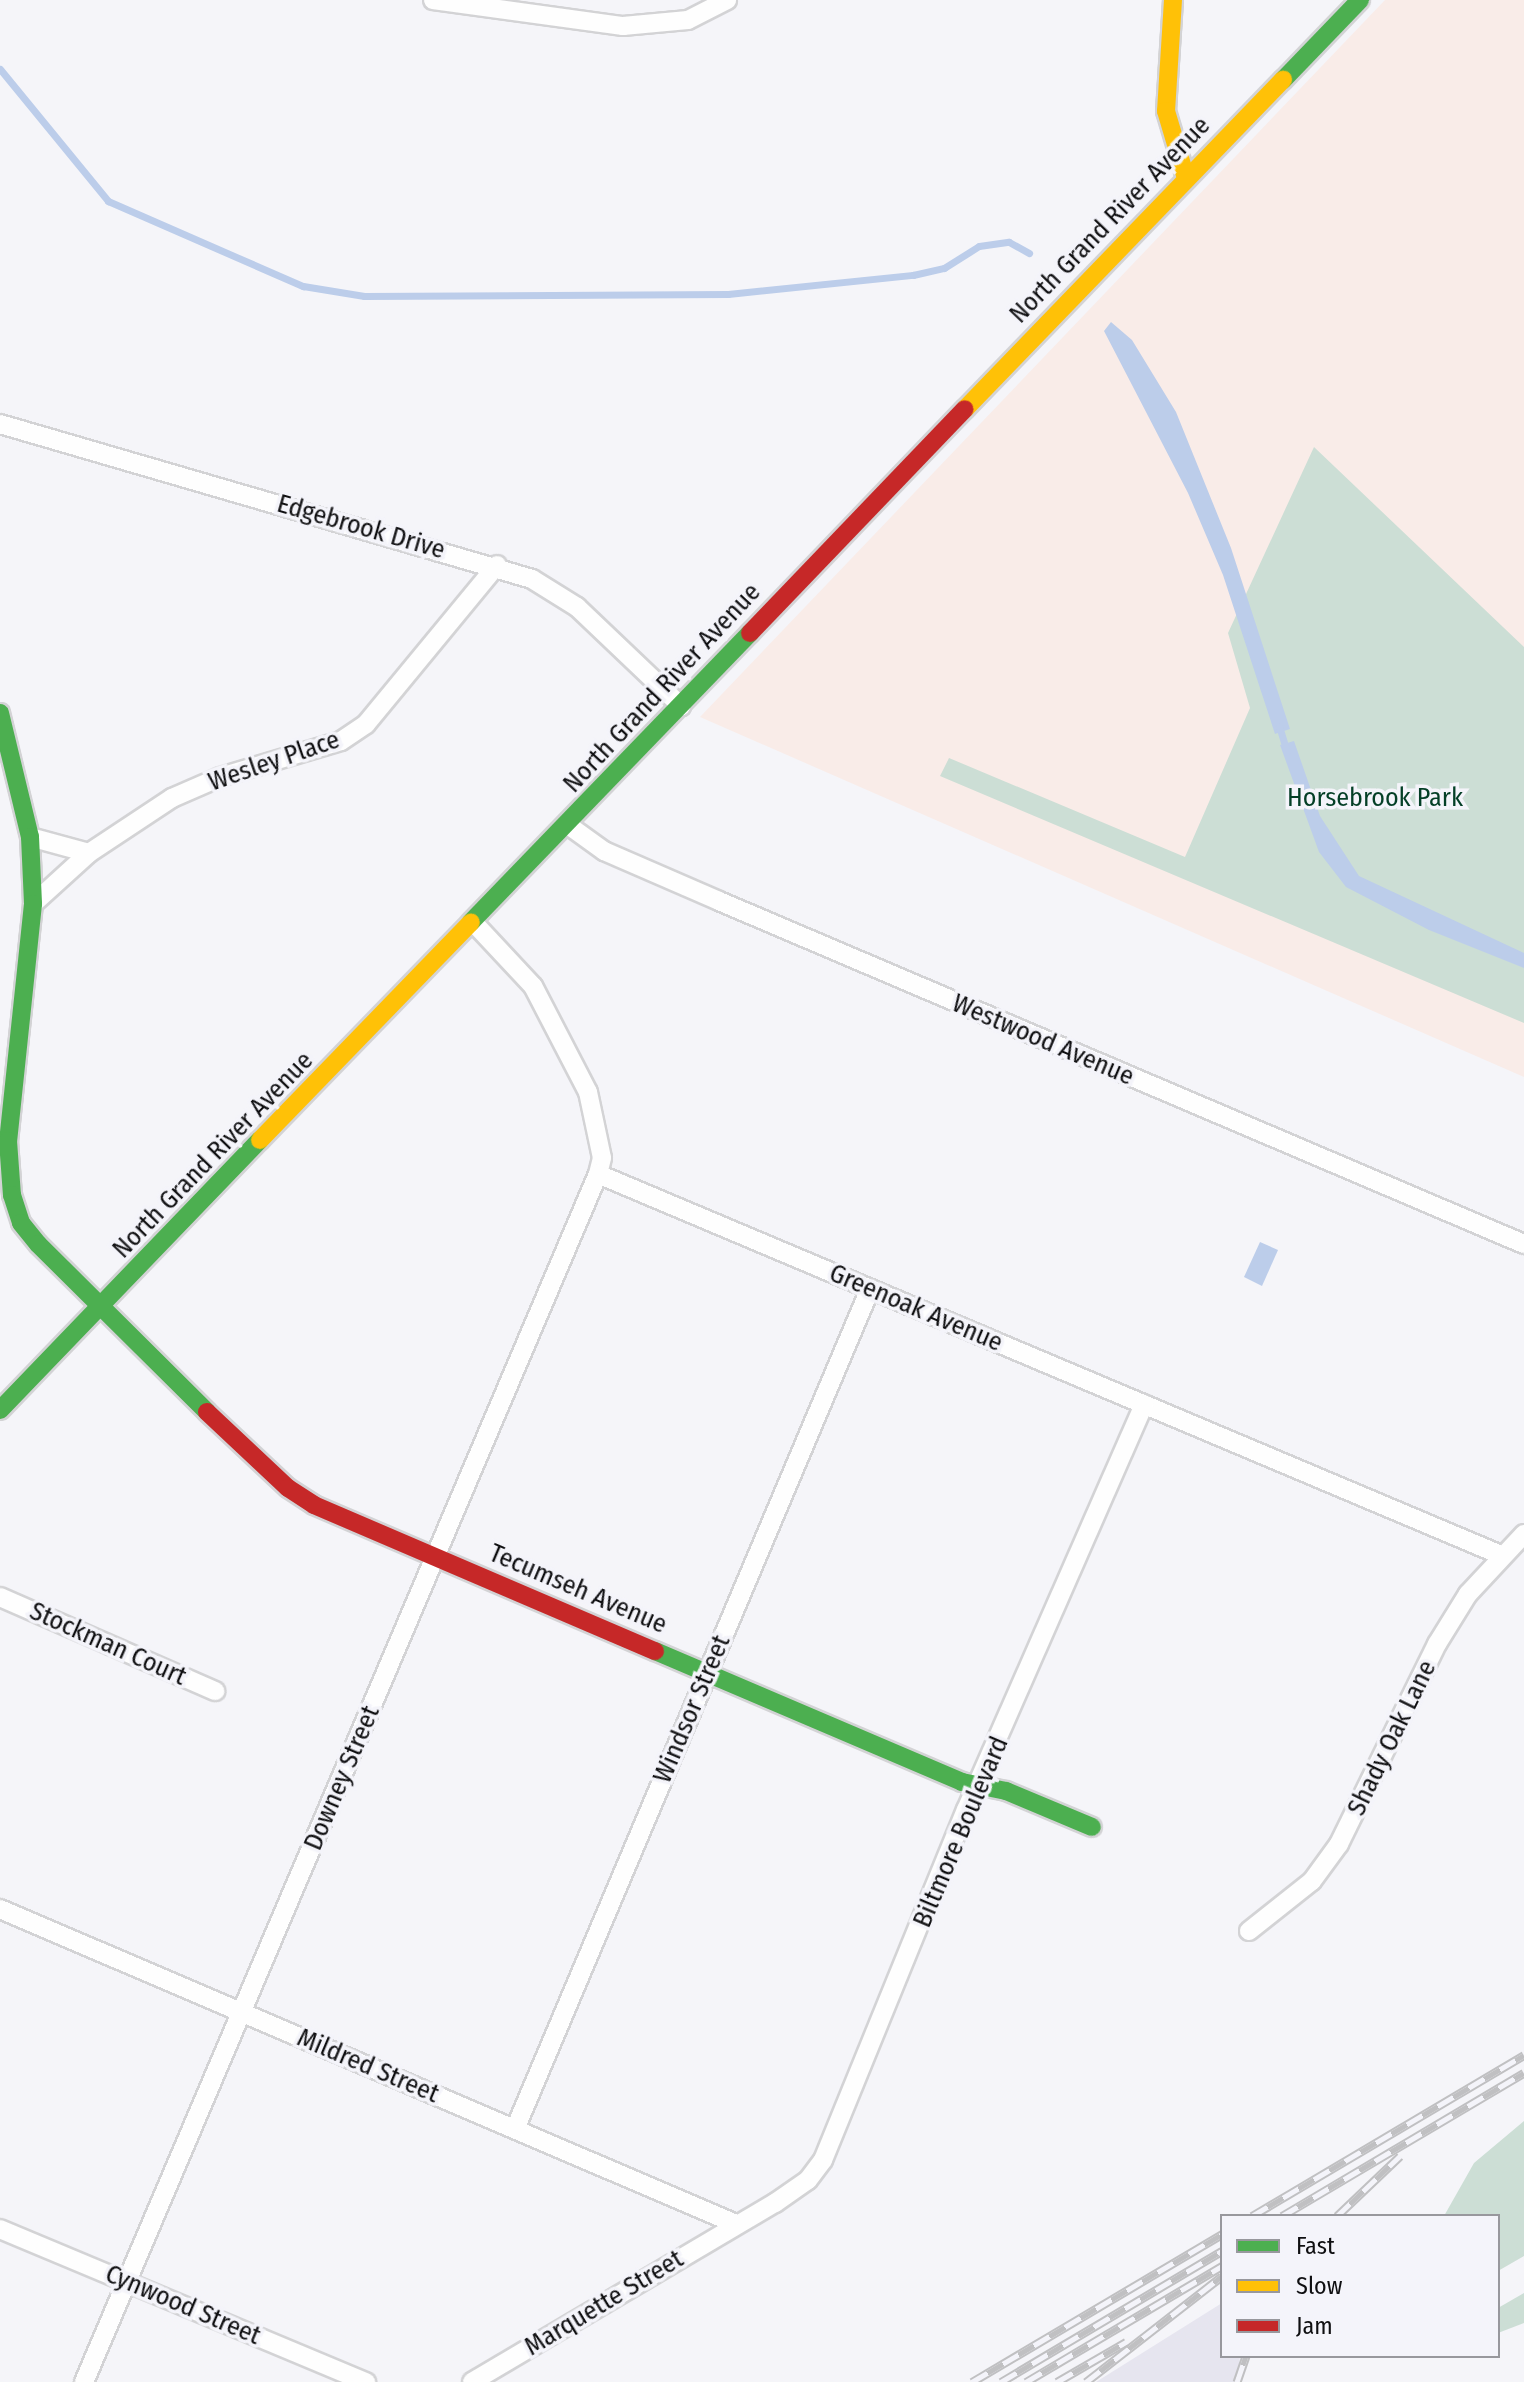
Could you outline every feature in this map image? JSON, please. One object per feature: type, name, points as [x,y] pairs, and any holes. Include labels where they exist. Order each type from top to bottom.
[{"type":"main road","points":[[1173,0],[1166,111],[1186,178]]},
{"type":"main road","name":"North Grand River Avenue","points":[[0,1410],[474,923],[1360,0]]},
{"type":"main road","name":"Tecumseh Avenue","points":[[0,713],[30,837],[33,904],[8,1141],[12,1195],[21,1223],[102,1307],[288,1488],[314,1505],[962,1782],[980,1785],[1092,1827]]},
{"type":"street","points":[[433,0],[623,26],[688,20],[727,0]]},
{"type":"street","name":"Edgebrook Drive","points":[[0,424],[497,565],[557,591],[681,706]]},
{"type":"street","name":"Wesley Place","points":[[33,904],[89,853],[172,798],[220,777],[331,744],[366,724],[497,565]]},
{"type":"street","name":"Westwood Avenue","points":[[568,825],[604,851],[1524,1244]]},
{"type":"street","points":[[30,837],[89,853]]},
{"type":"street","points":[[474,923],[533,986],[588,1092],[602,1158],[598,1174]]},
{"type":"street","name":"Greenoak Avenue","points":[[598,1174],[1501,1555]]},
{"type":"street","name":"Downey Street","points":[[84,2382],[598,1174]]},
{"type":"street","name":"Windsor Street","points":[[515,2129],[870,1289]]},
{"type":"street","name":"Biltmore Boulevard","points":[[736,2224],[808,2180],[823,2160],[1144,1404]]},
{"type":"street","name":"Shady Oak Lane","points":[[1249,1931],[1312,1881],[1339,1844],[1437,1644],[1501,1555],[1524,1534]]},
{"type":"street","name":"Stockman Court","points":[[0,1597],[215,1691]]},
{"type":"street","name":"Mildred Street","points":[[0,1909],[736,2224]]},
{"type":"street","name":"Marquette Street","points":[[472,2382],[736,2224]]},
{"type":"street","name":"Cynwood Street","points":[[0,2229],[366,2382]]},
{"type":"shaded area","points":[[1385,0],[1524,0],[1524,1077],[700,717]]},
{"type":"shaded area","points":[[1220,2304],[1220,2358],[1240,2358],[1237,2382],[1096,2382]]},
{"type":"green space","name":"Horsebrook Park","points":[[1314,447],[1524,647],[1524,1023],[940,776],[949,758],[1185,857],[1250,708],[1228,633]]},
{"type":"green space","points":[[1524,2121],[1524,2256],[1500,2270],[1500,2214],[1445,2214],[1474,2163]]},
{"type":"green space","points":[[1524,2293],[1524,2323],[1500,2332],[1500,2307]]},
{"type":"water","points":[[1111,322],[1132,340],[1176,412],[1231,548],[1290,729],[1275,734],[1223,575],[1188,493],[1104,331]]},
{"type":"water","points":[[1294,741],[1320,816],[1359,876],[1524,953],[1524,968],[1429,930],[1346,887],[1319,852],[1280,745]]},
{"type":"water","points":[[1260,1242],[1278,1250],[1262,1286],[1244,1277]]},
{"type":"waterway","points":[[0,69],[108,201],[303,286],[364,296],[728,294],[913,275],[944,268],[979,246],[1009,242],[1029,253]]},
{"type":"waterway","points":[[1279,726],[1287,752]]},
{"type":"railway","points":[[1255,2214],[1524,2055]]},
{"type":"railway","points":[[1285,2214],[1524,2073]]},
{"type":"railway","points":[[1339,2214],[1400,2156]]},
{"type":"railway","points":[[972,2382],[1220,2235]]},
{"type":"railway","points":[[1001,2382],[1220,2252]]},
{"type":"railway","points":[[1026,2382],[1220,2267]]},
{"type":"railway","points":[[1086,2382],[1220,2278]]},
{"type":"railway","points":[[1057,2382],[1126,2342]]},
{"type":"railway","points":[[1237,2382],[1245,2358]]},
{"type":"traffic: fast","points":[[1283,80],[1360,0]]},
{"type":"traffic: fast","points":[[471,922],[750,633]]},
{"type":"traffic: fast","points":[[0,713],[30,837],[33,904],[8,1141],[12,1195],[21,1223],[38,1244],[207,1412]]},
{"type":"traffic: fast","points":[[0,1410],[260,1140]]},
{"type":"traffic: fast","points":[[655,1651],[962,1782],[1006,1791],[1092,1827]]},
{"type":"traffic: slow","points":[[1173,0],[1166,111],[1186,178]]},
{"type":"traffic: slow","points":[[965,409],[1283,80]]},
{"type":"traffic: slow","points":[[260,1140],[471,922]]},
{"type":"traffic: jam","points":[[750,633],[965,409]]},
{"type":"traffic: jam","points":[[207,1412],[288,1488],[314,1505],[655,1651]]}]
